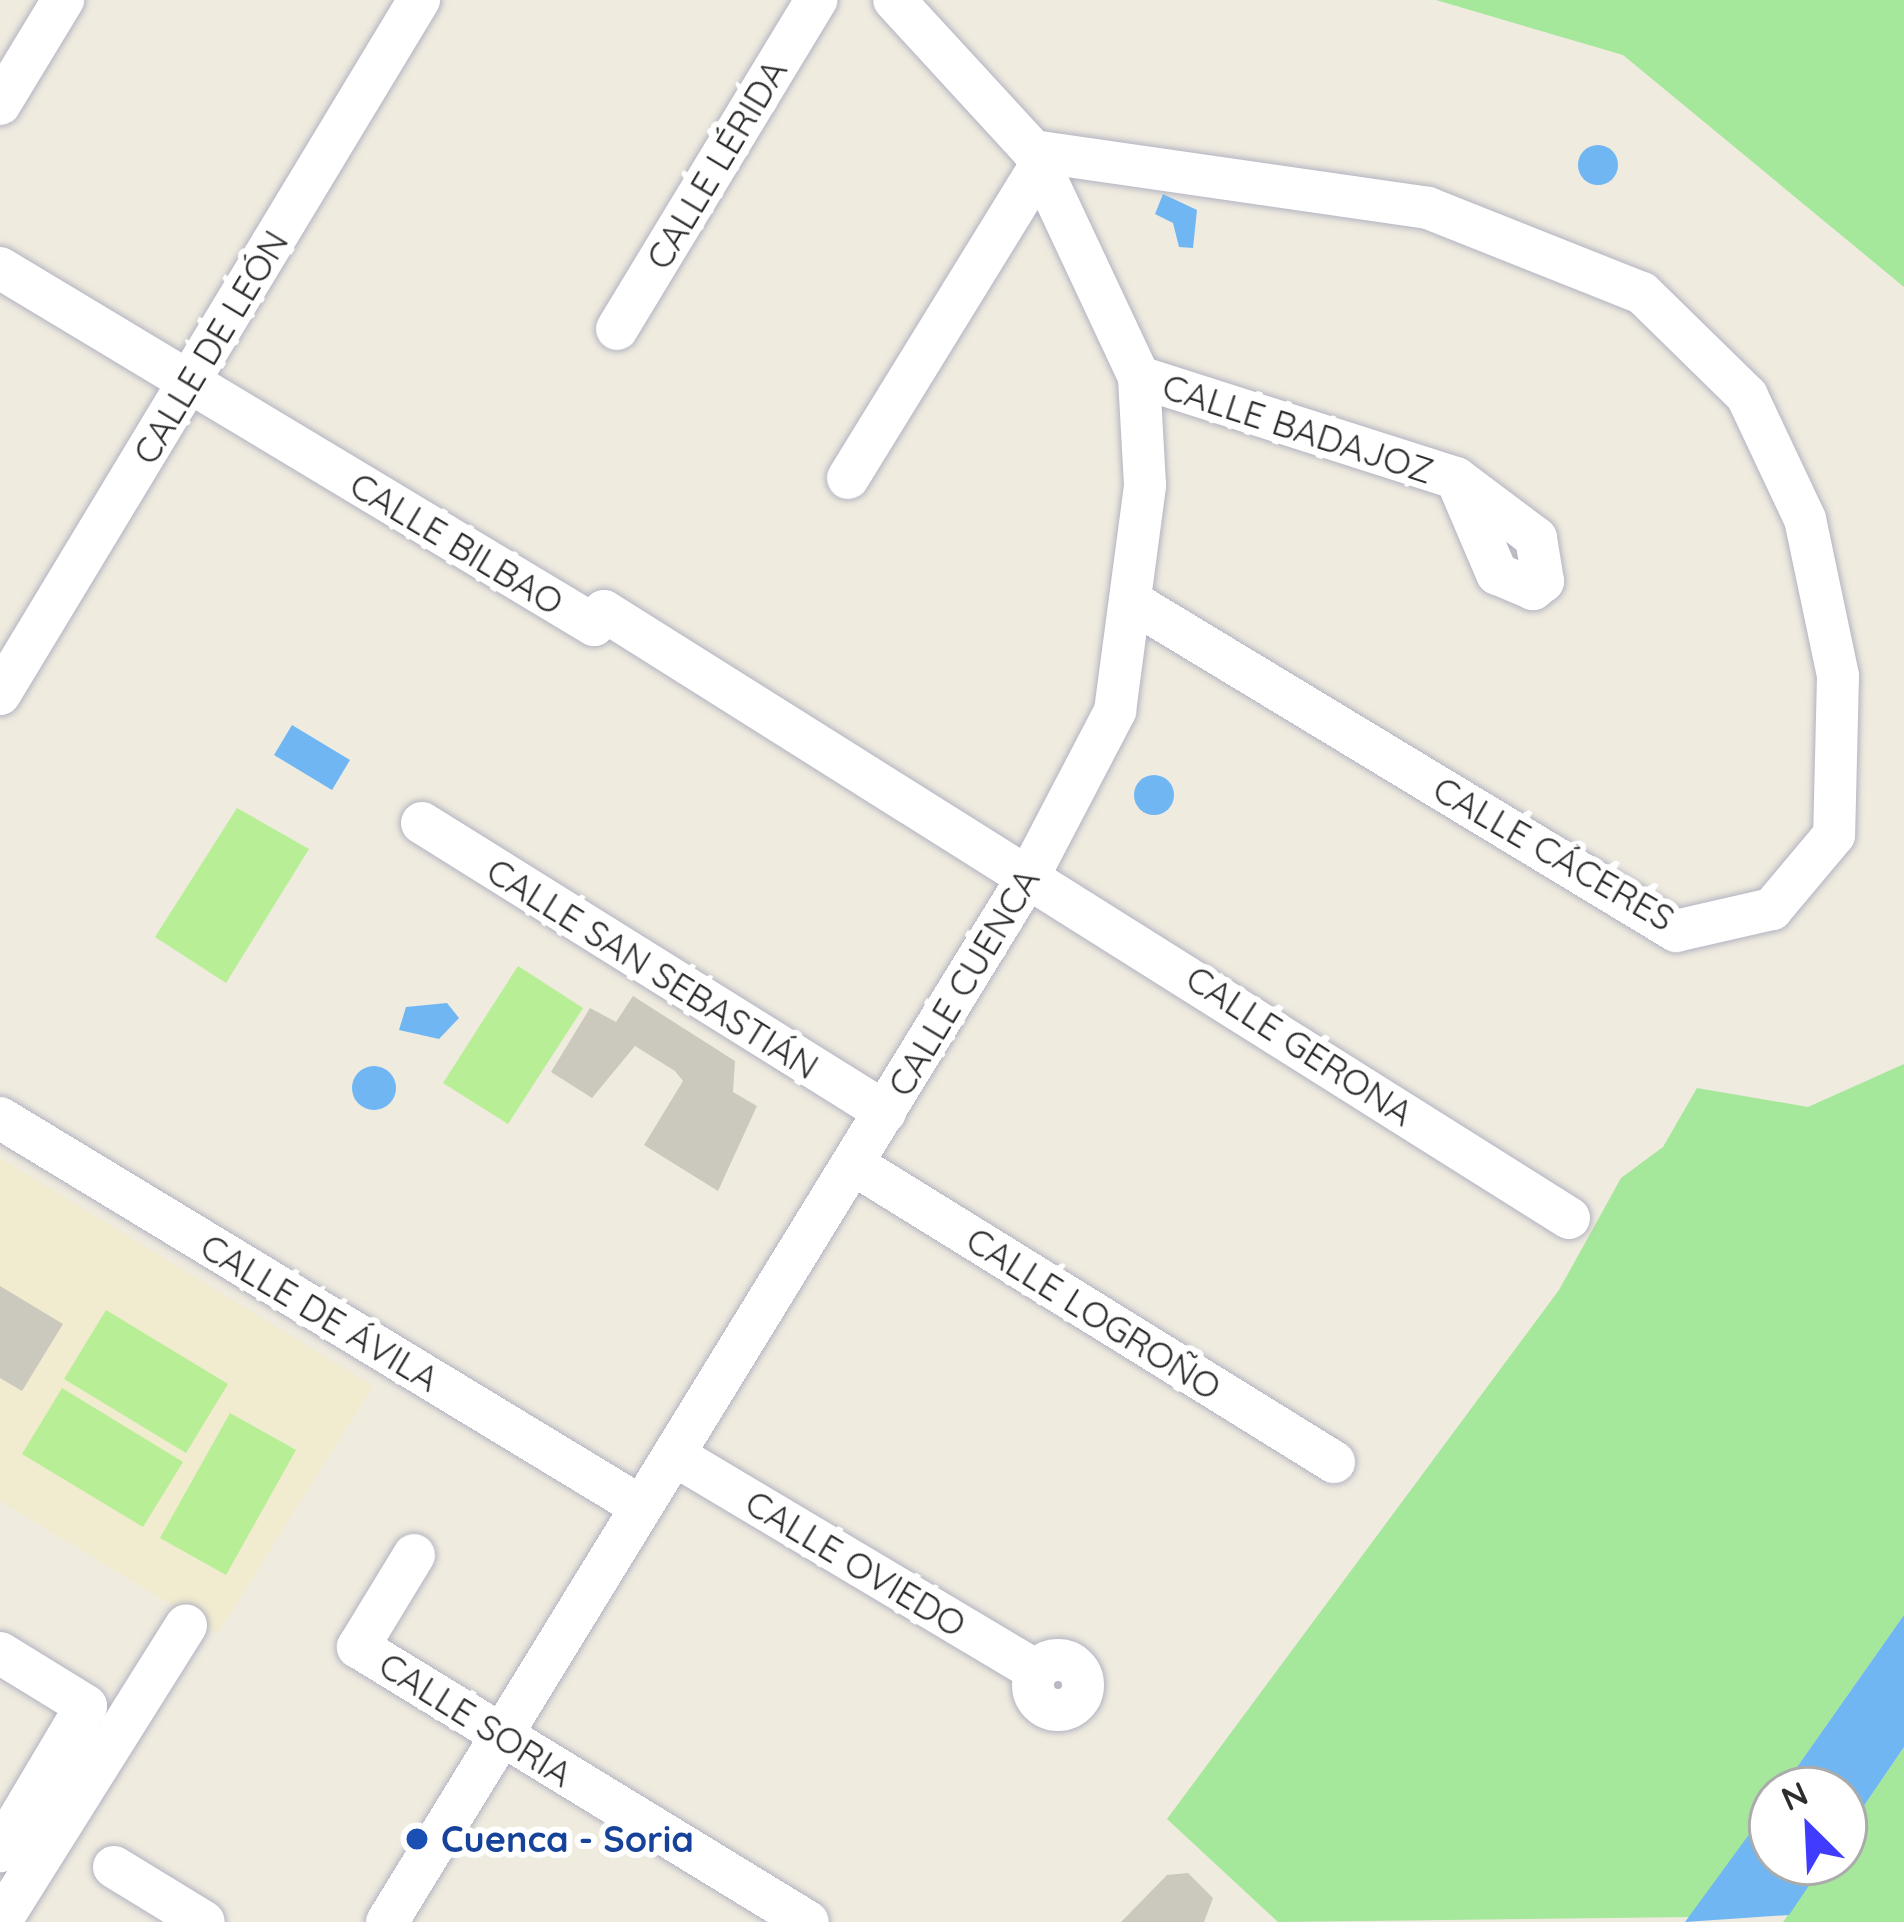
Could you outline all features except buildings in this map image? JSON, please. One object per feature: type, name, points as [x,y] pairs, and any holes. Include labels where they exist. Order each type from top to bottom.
[{"type":"street","points":[[0,104],[63,0]]},
{"type":"street","name":"CALLE DE LEÓN","points":[[0,694],[419,0]]},
{"type":"street","name":"CALLE LÉRIDA","points":[[617,329],[816,0]]},
{"type":"street","name":"CALLE CUENCA","points":[[387,1922],[1031,872],[1115,711],[1134,603],[1145,485],[1138,377],[1036,158],[894,0]]},
{"type":"street","points":[[848,478],[1036,158]]},
{"type":"street","name":"CALLE CÁCERES","points":[[1036,158],[1428,208],[1642,293],[1747,396],[1805,519],[1838,676],[1834,835],[1772,909],[1676,931],[1134,603]]},
{"type":"street","name":"CALLE BILBAO","points":[[0,268],[594,625],[604,610],[1031,872]]},
{"type":"street","name":"CALLE BADAJOZ","points":[[1138,377],[1456,478]]},
{"type":"street","name":"CALLE SAN SEBASTIÁN","points":[[422,824],[884,1112]]},
{"type":"street","name":"CALLE GERONA","points":[[1031,872],[1569,1218]]},
{"type":"street","name":"CALLE DE ÁVILA","points":[[0,1118],[640,1507]]},
{"type":"street","name":"CALLE LOGROÑO","points":[[853,1164],[1334,1462]]},
{"type":"street","name":"CALLE OVIEDO","points":[[674,1455],[1037,1671]]},
{"type":"street","name":"CALLE SORIA","points":[[414,1555],[358,1647],[808,1922]]},
{"type":"street","points":[[0,1922],[186,1625]]},
{"type":"street","points":[[0,1653],[86,1706],[0,1851]]},
{"type":"street","points":[[114,1868],[204,1922]]},
{"type":"shaded area","points":[[0,1158],[373,1386],[218,1633],[0,1501]]},
{"type":"green space","points":[[1436,0],[1904,0],[1904,287],[1623,55]]},
{"type":"green space","points":[[237,808],[309,849],[226,983],[155,937]]},
{"type":"green space","points":[[518,966],[583,1008],[508,1124],[443,1083]]},
{"type":"green space","points":[[1904,1064],[1904,1615],[1798,1766],[1748,1766],[1748,1837],[1692,1917],[1278,1922],[1167,1819],[1559,1290],[1621,1178],[1663,1147],[1697,1088],[1808,1107]]},
{"type":"green space","points":[[106,1310],[228,1384],[186,1453],[64,1379]]},
{"type":"green space","points":[[62,1388],[183,1462],[143,1527],[22,1454]]},
{"type":"green space","points":[[230,1413],[296,1450],[226,1575],[160,1538]]},
{"type":"green space","points":[[1904,1747],[1904,1922],[1783,1922],[1808,1886],[1868,1886],[1868,1800]]},
{"type":"water","points":[[1598,145],[1612,151],[1618,165],[1612,179],[1598,185],[1584,179],[1578,165],[1584,151]]},
{"type":"water","points":[[1163,194],[1197,210],[1193,248],[1179,247],[1173,223],[1155,214]]},
{"type":"water","points":[[292,725],[350,760],[332,790],[274,755]]},
{"type":"water","points":[[1154,775],[1168,781],[1174,795],[1168,809],[1154,815],[1140,809],[1134,795],[1140,781]]},
{"type":"water","points":[[447,1003],[459,1018],[439,1039],[399,1030],[406,1007]]},
{"type":"water","points":[[374,1066],[390,1072],[396,1088],[390,1104],[374,1110],[358,1104],[352,1088],[358,1072]]},
{"type":"water","points":[[1904,1615],[1904,1747],[1868,1800],[1868,1766],[1798,1766]]},
{"type":"water","points":[[1748,1836],[1748,1886],[1809,1886],[1789,1915],[1685,1922]]},
{"type":"place","name":"Cuenca - Soria","points":[[417,1839]]}]
